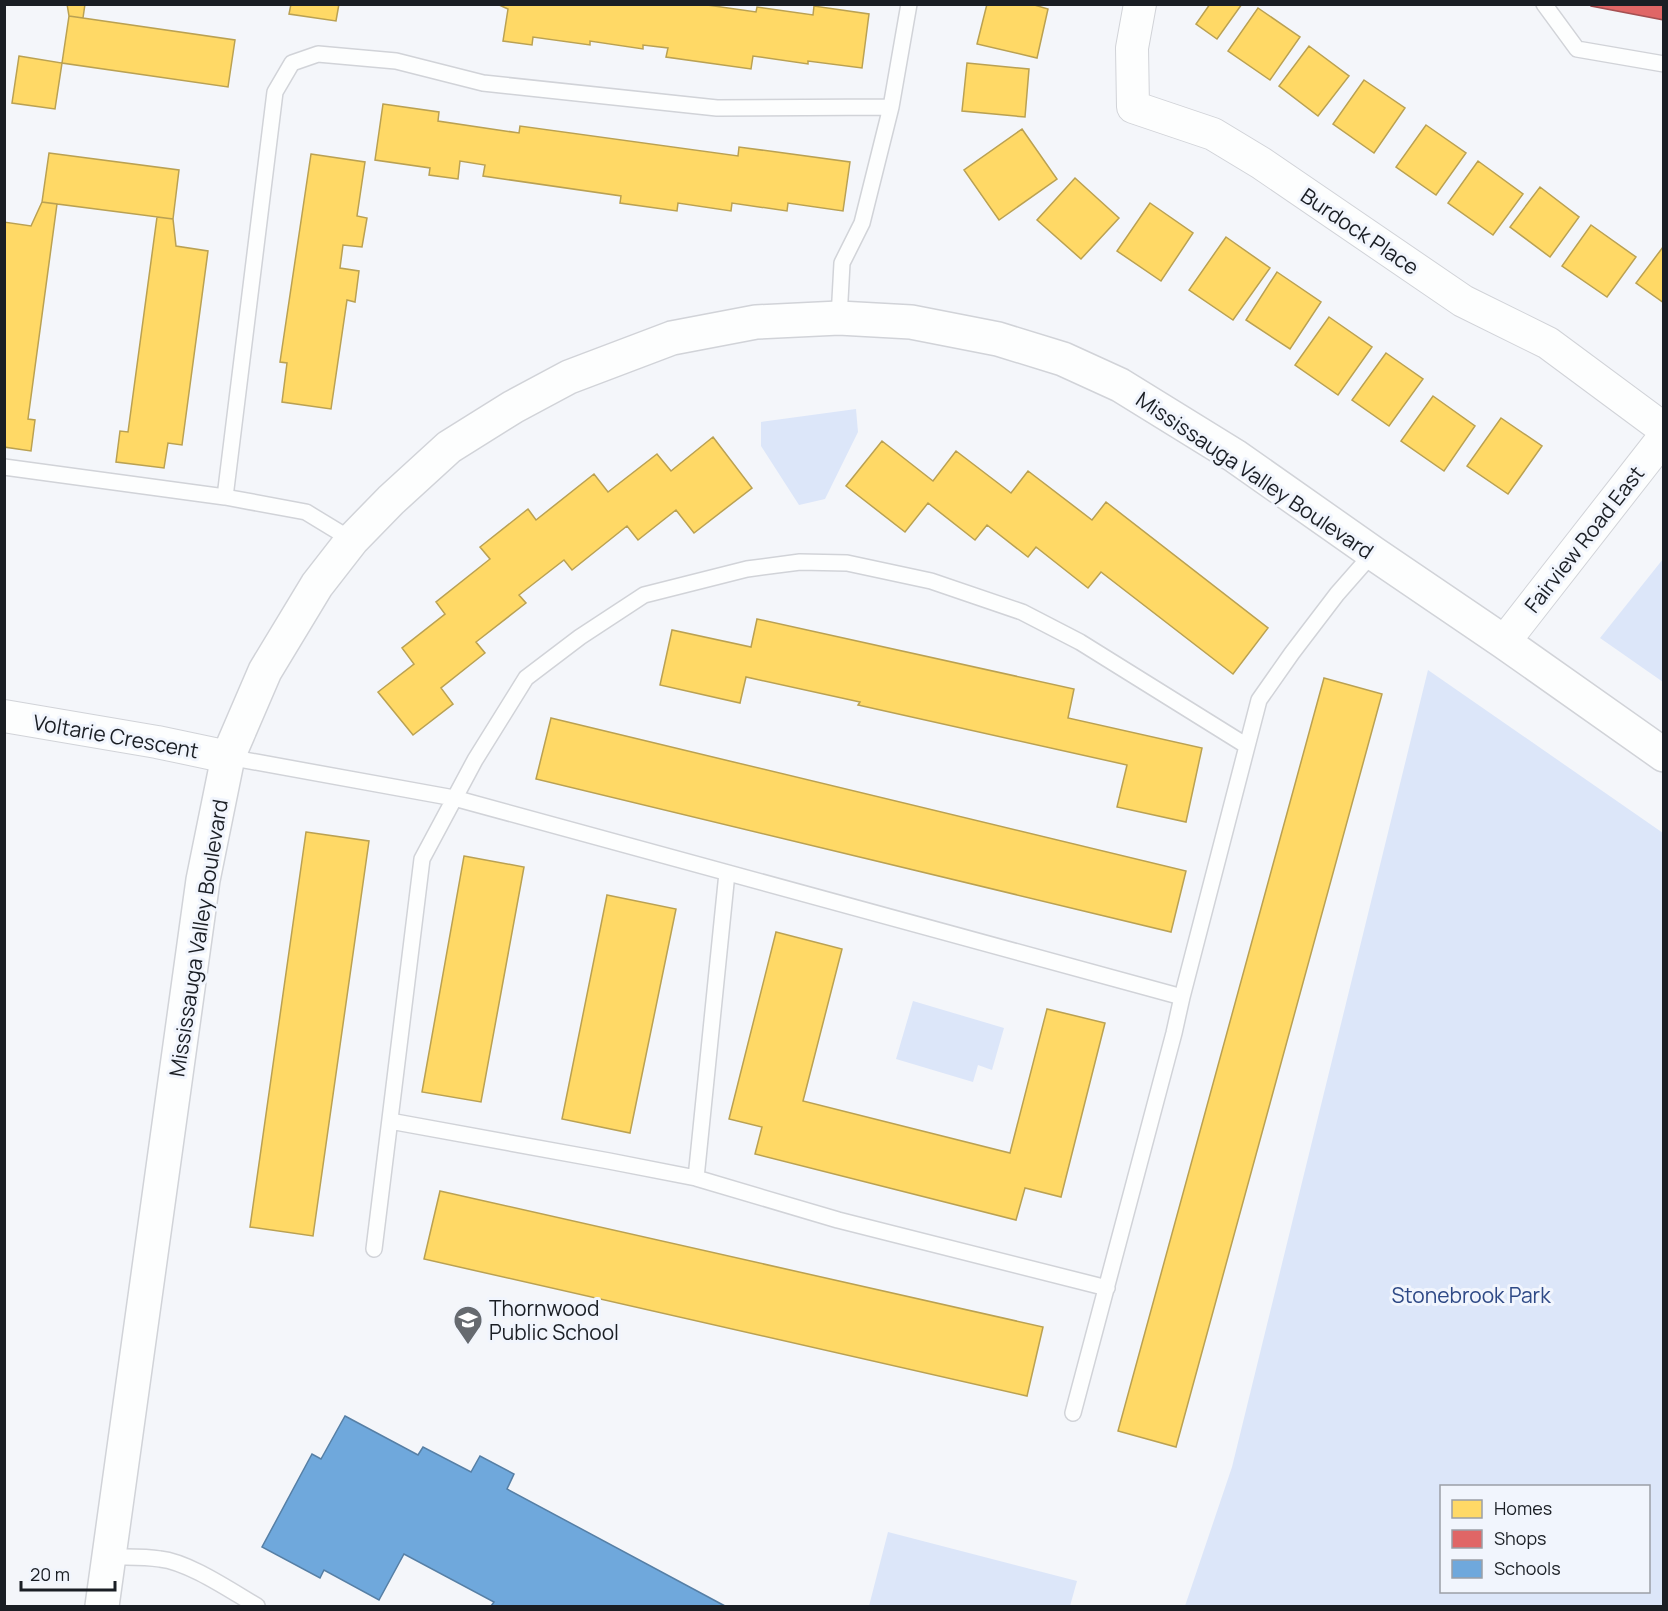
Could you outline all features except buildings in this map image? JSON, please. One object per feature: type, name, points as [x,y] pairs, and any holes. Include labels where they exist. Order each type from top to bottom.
[{"type":"street","name":"Burdock Place","points":[[1140,4],[1132,48],[1133,107],[1213,134],[1262,163],[1463,301],[1548,344],[1664,429]]},
{"type":"street","name":"Mississauga Valley Boulevard","points":[[102,1606],[202,880],[228,757],[265,671],[317,585],[352,540],[391,500],[449,447],[513,407],[569,376],[672,338],[756,322],[839,318],[911,322],[998,339],[1063,359],[1120,385],[1235,456],[1664,756]]},
{"type":"street","name":"Fairview Road East","points":[[1504,642],[1664,437]]},
{"type":"street","name":"Voltarie Crescent","points":[[4,716],[157,742],[228,757]]},
{"type":"lane","points":[[839,318],[842,263],[862,223],[891,107],[909,4]]},
{"type":"lane","points":[[1544,4],[1576,49],[1664,64]]},
{"type":"lane","points":[[225,497],[275,92],[292,63],[318,54],[396,61],[483,83],[717,108],[891,107]]},
{"type":"lane","points":[[4,467],[225,497],[306,512],[352,540]]},
{"type":"lane","points":[[1073,1413],[1174,1033],[1259,700],[1337,594],[1373,553]]},
{"type":"lane","points":[[374,1249],[422,859],[475,760],[526,678],[580,637],[644,595],[747,569],[800,562],[847,563],[931,580],[1022,612],[1080,642],[1247,746]]},
{"type":"lane","points":[[228,757],[454,798],[1182,997]]},
{"type":"lane","points":[[696,1178],[727,873]]},
{"type":"lane","points":[[390,1121],[696,1178],[838,1220],[1107,1288]]},
{"type":"lane","points":[[109,1557],[162,1559],[180,1564],[217,1582],[257,1606]]},
{"type":"green space","points":[[856,409],[858,432],[825,499],[799,505],[761,446],[761,422]]},
{"type":"green space","points":[[1663,559],[1663,682],[1600,638]]},
{"type":"green space","name":"Stonebrook Park","points":[[1428,670],[1663,833],[1663,1606],[1185,1606],[1232,1467]]},
{"type":"green space","points":[[913,1001],[1004,1028],[992,1070],[978,1065],[973,1082],[896,1059]]},
{"type":"green space","points":[[888,1532],[1077,1581],[1070,1606],[869,1606]]},
{"type":"place","name":"Thornwood Public School","points":[[468,1346]]}]
